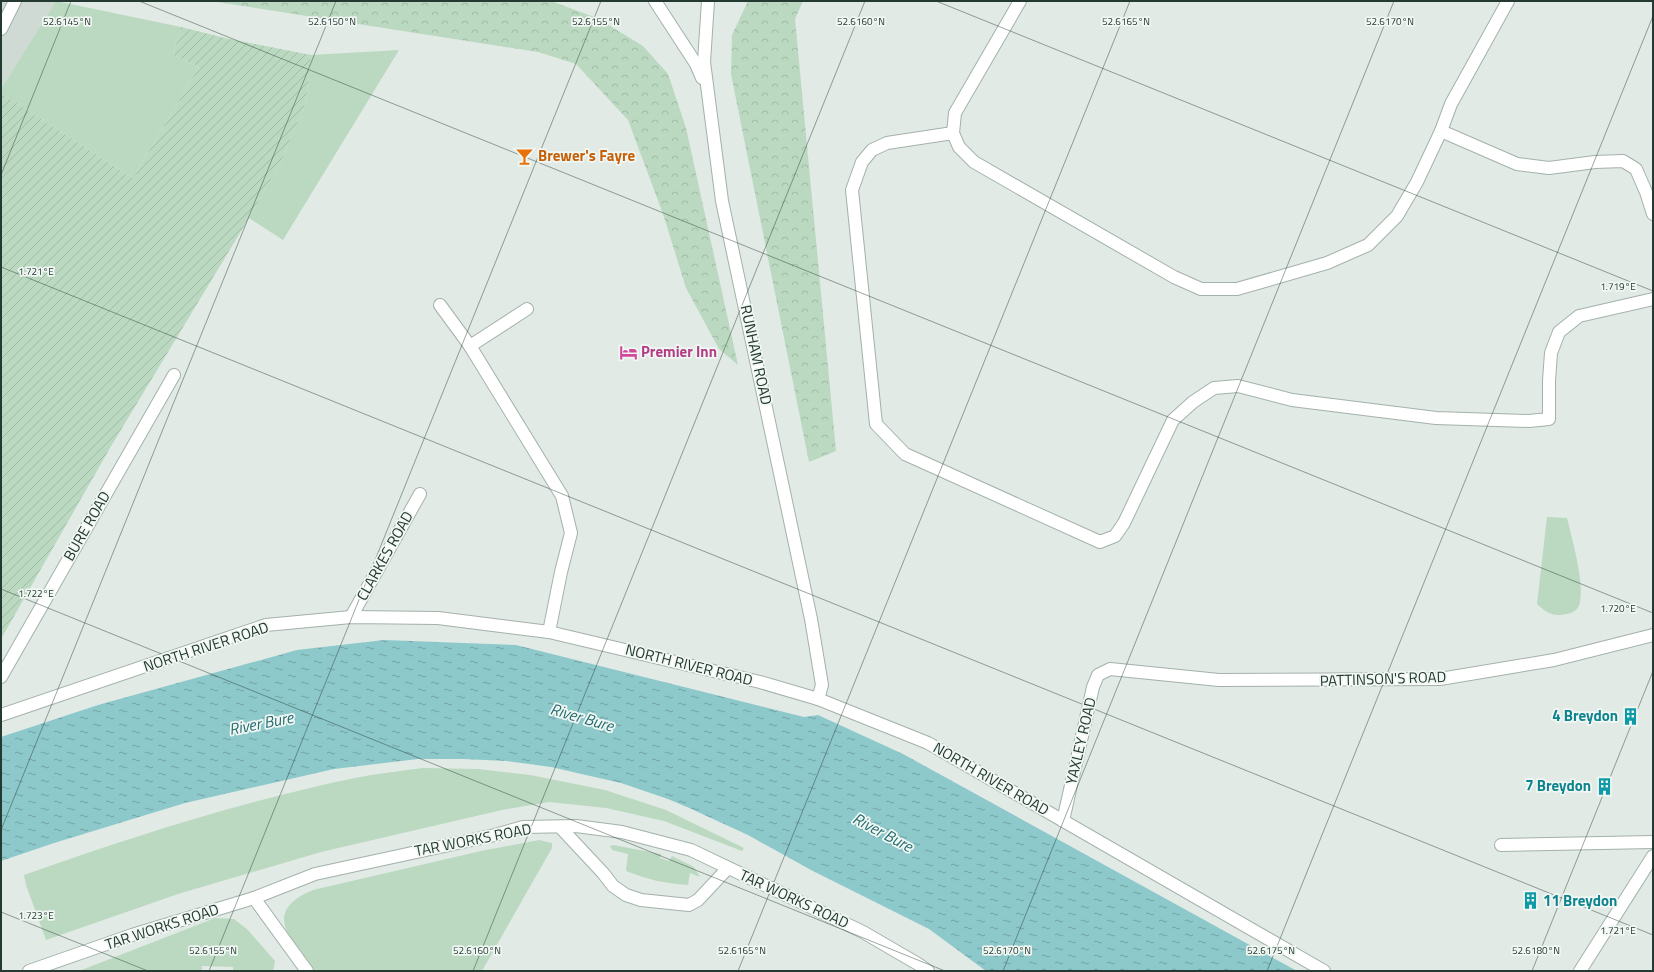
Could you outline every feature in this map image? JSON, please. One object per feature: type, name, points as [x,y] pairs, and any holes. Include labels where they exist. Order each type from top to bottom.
[{"type":"street","points":[[1,29],[15,1]]},
{"type":"street","name":"RUNHAM ROAD","points":[[655,1],[696,64],[708,90]]},
{"type":"street","name":"RUNHAM ROAD","points":[[708,1],[704,62],[722,200],[812,619],[822,685],[818,699]]},
{"type":"street","points":[[1020,1],[955,113],[953,133],[959,147],[974,162],[1178,279],[1201,289],[1237,289],[1327,263],[1368,245],[1397,216],[1417,182],[1451,104],[1508,1]]},
{"type":"street","points":[[1440,131],[1517,164],[1549,168],[1595,162],[1623,161],[1636,169],[1646,192],[1653,214]]},
{"type":"street","points":[[953,133],[887,143],[872,150],[862,162],[852,190],[876,424],[905,454],[1100,542],[1116,536],[1124,523],[1173,420],[1193,402],[1214,388],[1238,386],[1292,400],[1436,418],[1529,421],[1549,419],[1551,353],[1559,332],[1579,316],[1653,299]]},
{"type":"street","points":[[440,305],[470,346],[562,496],[571,533],[561,572],[549,632]]},
{"type":"street","points":[[470,346],[528,309]]},
{"type":"street","name":"BURE ROAD","points":[[1,677],[174,375]]},
{"type":"street","name":"CLARKES ROAD","points":[[350,617],[420,494]]},
{"type":"street","name":"NORTH RIVER ROAD","points":[[1,715],[266,625],[350,617],[438,618],[549,632],[760,682],[818,699],[928,743],[1324,971]]},
{"type":"street","name":"PATTINSON'S ROAD","points":[[1110,669],[1219,680],[1440,679],[1554,660],[1653,635]]},
{"type":"street","name":"YAXLEY ROAD","points":[[1063,821],[1093,687],[1098,675],[1110,669]]},
{"type":"street","points":[[560,826],[613,886],[626,895],[641,900],[689,905],[698,900],[728,868]]},
{"type":"street","name":"TAR WORKS ROAD","points":[[29,971],[132,935],[254,898],[315,874],[495,835],[523,827],[576,826],[622,832],[691,850],[863,932],[928,971]]},
{"type":"street","points":[[1501,845],[1653,842]]},
{"type":"street","points":[[1580,971],[1653,856]]},
{"type":"street","points":[[254,898],[307,971]]},
{"type":"shaded area","points":[[1,1],[56,1],[1,89]]},
{"type":"green space","points":[[56,1],[181,27],[173,55],[199,67],[133,178],[1,93],[1,89]]},
{"type":"green space","points":[[211,1],[551,1],[597,18],[643,46],[668,74],[686,128],[738,365],[719,349],[686,288],[663,214],[628,120],[576,64],[538,52]]},
{"type":"green space","points":[[748,1],[803,1],[795,19],[836,451],[809,462],[731,74],[732,35]]},
{"type":"green space","points":[[181,27],[225,38],[311,55],[306,102],[282,160],[249,218],[110,448],[1,639],[1,93],[133,178],[199,67],[173,55]]},
{"type":"green space","points":[[399,50],[283,240],[249,218],[282,160],[306,102],[311,55]]},
{"type":"green space","points":[[1547,517],[1567,518],[1578,563],[1581,598],[1577,609],[1574,612],[1567,614],[1550,614],[1537,604]]},
{"type":"green space","points":[[423,768],[478,769],[530,775],[605,790],[666,810],[744,848],[742,851],[664,821],[606,808],[549,802],[502,810],[321,852],[178,894],[46,940],[26,885],[24,875],[107,846],[233,808],[317,786],[360,777]]},
{"type":"green space","points":[[539,840],[552,843],[552,848],[482,971],[314,971],[297,949],[285,928],[284,917],[288,908],[297,899],[313,890],[481,851]]},
{"type":"green space","points":[[613,845],[661,854],[660,858],[669,861],[672,856],[694,867],[700,877],[690,873],[688,885],[656,881],[634,874],[626,871],[628,854],[612,850],[610,846]]},
{"type":"green space","points":[[215,918],[234,919],[248,930],[275,961],[273,971],[233,971],[233,967],[202,966],[202,971],[79,971]]},
{"type":"water","name":"River Bure","points":[[384,640],[516,645],[804,717],[818,715],[903,754],[1297,971],[986,971],[929,929],[811,870],[748,835],[687,807],[621,783],[551,767],[507,761],[418,759],[334,769],[185,803],[54,843],[1,861],[1,737],[98,705],[297,650]]},
{"type":"place","name":"Brewer's Fayre","points":[[525,156]]},
{"type":"place","name":"Premier Inn","points":[[628,352]]},
{"type":"place","name":"4 Breydon","points":[[1631,716]]},
{"type":"place","name":"7 Breydon","points":[[1604,786]]},
{"type":"place","name":"11 Breydon","points":[[1530,901]]}]
